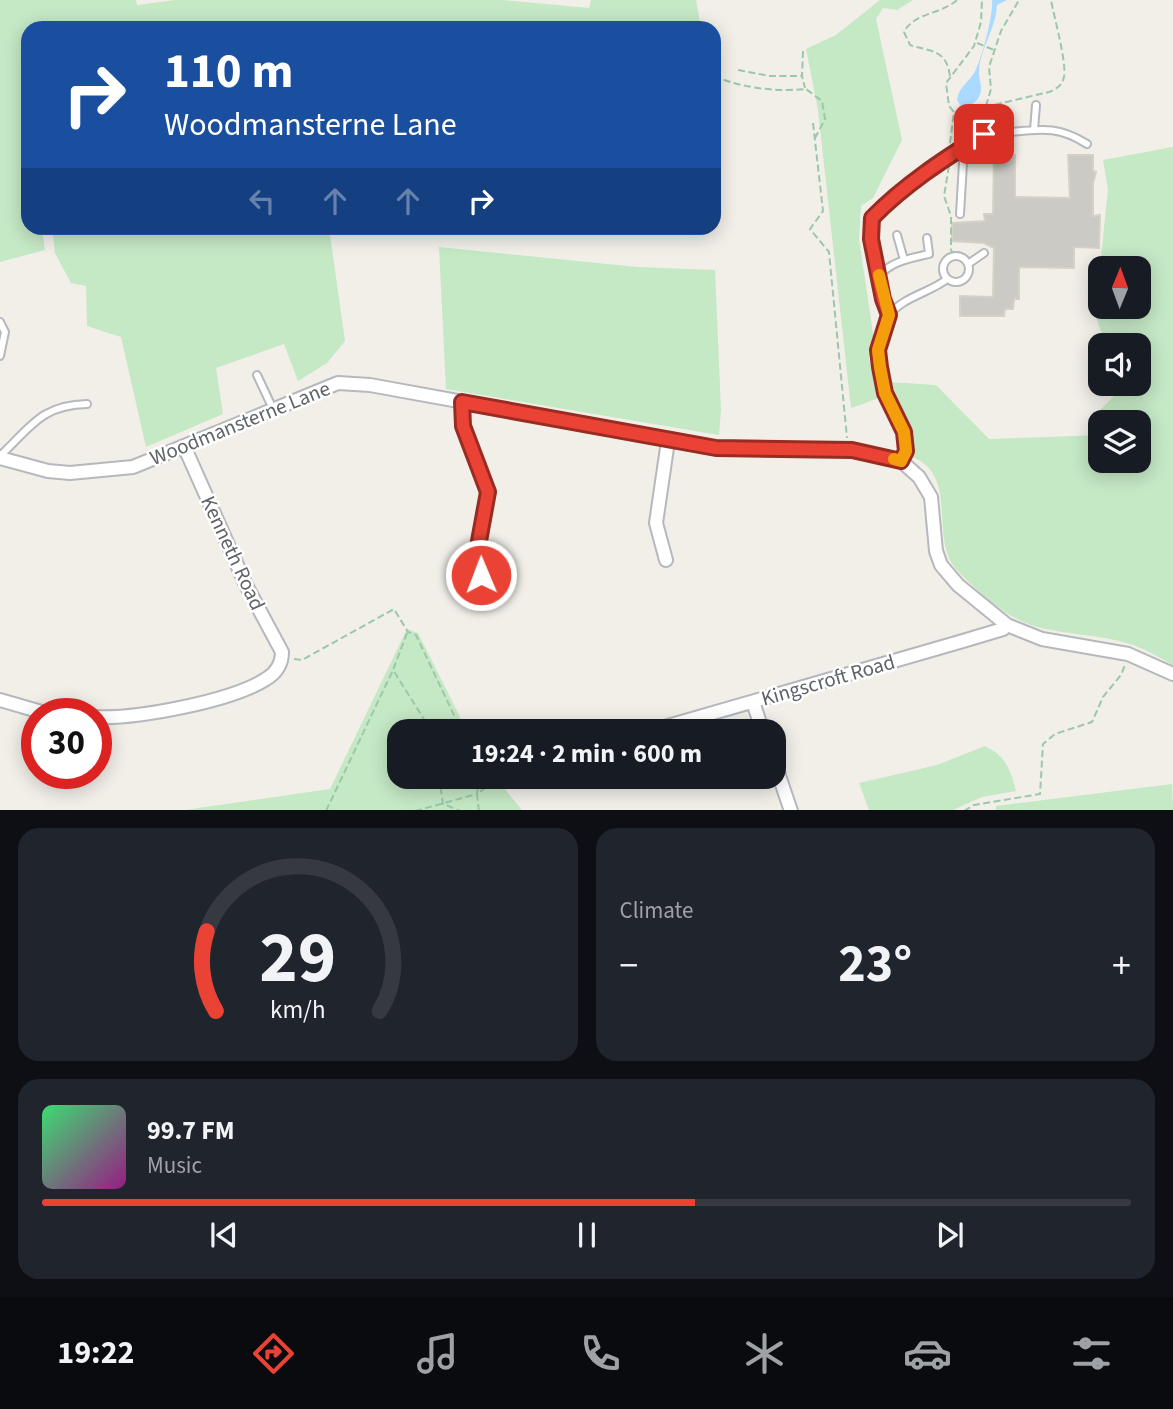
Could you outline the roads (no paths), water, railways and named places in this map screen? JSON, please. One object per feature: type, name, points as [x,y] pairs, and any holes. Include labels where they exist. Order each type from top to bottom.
[{"type":"street","name":"Woodmansterne Lane","points":[[0,456],[48,471],[88,472],[133,467],[338,383],[370,385],[716,448],[847,450],[901,461]]},
{"type":"street","points":[[462,402],[463,426],[488,492],[477,552],[481,575]]},
{"type":"street","points":[[666,560],[656,523],[668,441]]},
{"type":"street","name":"Kenneth Road","points":[[112,715],[167,710],[225,695],[267,679],[281,665],[282,652],[246,585],[184,446]]},
{"type":"street","points":[[901,461],[919,477],[931,498],[936,551],[941,565],[958,584],[1007,625],[1042,639],[1128,654],[1173,674]]},
{"type":"street","name":"Kingscroft Road","points":[[693,719],[993,632],[1007,625]]},
{"type":"street","points":[[0,700],[21,706]]},
{"type":"street","points":[[753,702],[759,719]]},
{"type":"street","points":[[784,789],[791,810]]},
{"type":"lane","points":[[1034,130],[1036,105]]},
{"type":"lane","points":[[901,461],[906,451],[904,432],[885,393],[878,350],[889,315],[871,239],[872,218],[891,199],[951,154],[984,134],[1050,128],[1075,136],[1087,144]]},
{"type":"lane","points":[[960,214],[964,146]]},
{"type":"lane","points":[[897,235],[904,260]]},
{"type":"lane","points":[[879,276],[885,269],[904,260],[929,254],[927,238]]},
{"type":"lane","points":[[968,264],[984,253]]},
{"type":"lane","points":[[954,255],[963,257],[968,264],[969,272],[964,279],[955,282],[947,279],[942,271],[943,263],[954,255]]},
{"type":"lane","points":[[889,315],[922,292],[936,288],[947,279]]},
{"type":"lane","points":[[0,322],[5,332],[0,356]]},
{"type":"lane","points":[[257,375],[273,409]]},
{"type":"lane","points":[[0,456],[48,411],[64,405],[87,404]]},
{"type":"water","points":[[992,0],[1007,0],[997,5],[979,70],[981,86],[978,99],[966,107],[961,106],[957,100],[958,96],[980,59],[989,26]]}]
